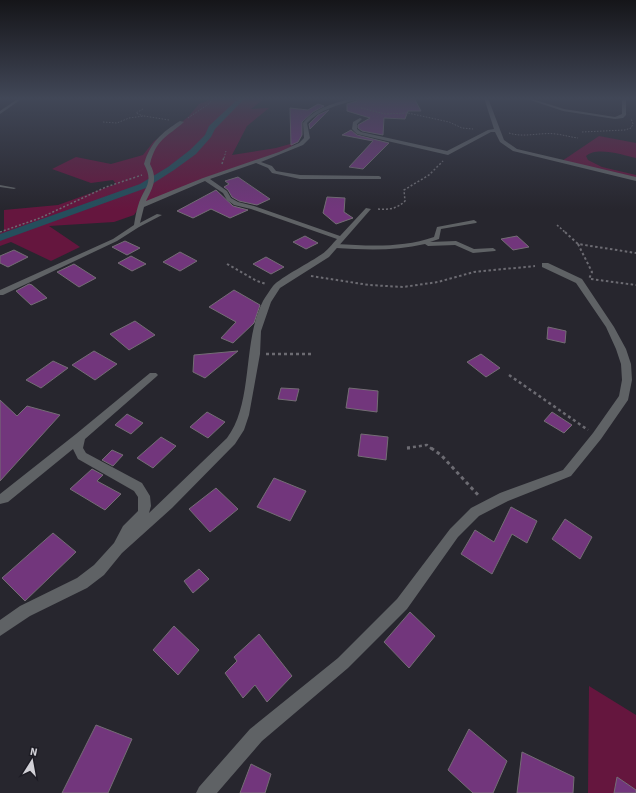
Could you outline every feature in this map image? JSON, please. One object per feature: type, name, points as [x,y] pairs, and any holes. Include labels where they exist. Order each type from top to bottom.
[{"type":"street","points":[[0,293],[115,240],[137,226],[142,206],[153,178],[147,164],[149,153],[155,142],[163,135]]},
{"type":"street","points":[[142,206],[205,179],[281,153],[301,144],[307,138],[306,135]]},
{"type":"street","points":[[368,135],[448,153],[482,135]]},
{"type":"street","points":[[499,135],[502,141],[515,150],[636,179]]},
{"type":"street","points":[[256,161],[270,167],[274,172],[300,177],[379,178]]},
{"type":"street","points":[[205,179],[225,192],[229,199],[236,204],[252,207],[338,242]]},
{"type":"street","points":[[0,629],[25,612],[82,583],[99,570],[117,549],[168,504],[231,441],[239,430],[244,415],[255,354],[257,331],[267,302],[277,286],[326,255],[368,209]]},
{"type":"street","points":[[205,793],[256,735],[343,663],[402,604],[454,533],[475,512],[504,497],[567,473],[597,436],[624,396],[627,380],[626,364],[621,349],[584,280],[545,265]]},
{"type":"street","points":[[0,499],[4,498],[80,437],[153,374]]},
{"type":"street","points":[[80,437],[78,448],[82,456],[138,487],[144,496],[145,506],[143,514],[127,530],[117,549]]},
{"type":"lane","points":[[0,186],[14,188]]},
{"type":"lane","points":[[137,226],[159,215]]},
{"type":"lane","points":[[424,244],[437,238],[439,228],[474,222]]},
{"type":"lane","points":[[338,242],[376,249],[424,244],[456,243],[473,251],[493,250]]},
{"type":"path","points":[[560,135],[578,138]]},
{"type":"path","points":[[368,209],[386,210],[400,206],[405,201],[404,190],[410,184],[430,176],[448,153]]},
{"type":"path","points":[[0,232],[40,218],[106,187],[153,178]]},
{"type":"path","points":[[558,225],[578,244],[592,272],[584,280]]},
{"type":"path","points":[[578,244],[636,253]]},
{"type":"path","points":[[227,264],[257,281],[277,286]]},
{"type":"path","points":[[297,274],[369,285],[403,287],[438,282],[474,272],[545,265]]},
{"type":"path","points":[[584,280],[636,285]]},
{"type":"path","points":[[255,354],[311,354]]},
{"type":"path","points":[[509,375],[597,436]]},
{"type":"path","points":[[407,448],[427,445],[432,448],[441,455],[488,505]]},
{"type":"shaded area","points":[[163,135],[242,135],[232,155],[276,148],[297,142],[287,150],[142,204],[134,215],[114,222],[49,226],[80,247],[51,261],[11,242],[0,246],[0,233],[4,231],[4,210],[58,205],[116,184],[113,180],[91,183],[52,169],[76,157],[111,164],[143,155],[154,141]]},
{"type":"shaded area","points":[[599,136],[636,143],[636,158],[603,151],[591,153],[586,156],[588,160],[602,167],[636,175],[636,179],[562,161]]},
{"type":"shaded area","points":[[589,686],[636,715],[636,793],[588,793]]},
{"type":"building","points":[[291,135],[302,135],[298,142],[291,145]]},
{"type":"building","points":[[342,135],[357,135],[389,143],[363,169],[349,167],[373,141]]},
{"type":"building","points":[[238,177],[270,199],[257,205],[239,201],[232,197],[228,190],[224,187],[229,184],[225,181]]},
{"type":"building","points":[[216,190],[233,206],[248,210],[230,218],[211,209],[193,218],[177,211]]},
{"type":"building","points":[[327,197],[345,198],[344,212],[353,218],[336,224],[323,213]]},
{"type":"building","points":[[305,236],[318,243],[306,249],[293,242]]},
{"type":"building","points":[[517,236],[529,247],[513,250],[501,239]]},
{"type":"building","points":[[125,241],[140,248],[127,255],[112,247]]},
{"type":"building","points":[[14,250],[28,257],[8,267],[0,263],[0,256]]},
{"type":"building","points":[[180,252],[197,261],[180,271],[163,262]]},
{"type":"building","points":[[131,256],[146,264],[132,271],[118,263]]},
{"type":"building","points":[[266,257],[284,267],[271,274],[253,264]]},
{"type":"building","points":[[74,264],[96,278],[79,287],[57,272]]},
{"type":"building","points":[[29,284],[47,298],[31,305],[16,291]]},
{"type":"building","points":[[234,290],[260,305],[254,323],[233,343],[221,338],[236,322],[209,307]]},
{"type":"building","points":[[135,321],[155,335],[129,350],[110,334]]},
{"type":"building","points":[[548,327],[566,331],[565,343],[547,339]]},
{"type":"building","points":[[94,351],[117,364],[95,380],[72,365]]},
{"type":"building","points":[[238,351],[205,378],[193,372],[194,355]]},
{"type":"building","points":[[481,354],[500,368],[486,377],[467,362]]},
{"type":"building","points":[[53,361],[68,368],[41,388],[26,380]]},
{"type":"building","points":[[281,388],[299,389],[296,401],[278,399]]},
{"type":"building","points":[[349,388],[378,391],[377,412],[346,408]]},
{"type":"building","points":[[0,400],[17,416],[27,406],[60,415],[0,481]]},
{"type":"building","points":[[207,412],[225,422],[208,438],[190,427]]},
{"type":"building","points":[[552,412],[572,425],[564,433],[544,421]]},
{"type":"building","points":[[127,414],[143,423],[131,434],[115,425]]},
{"type":"building","points":[[361,434],[388,437],[386,460],[358,456]]},
{"type":"building","points":[[161,437],[176,446],[153,468],[137,458]]},
{"type":"building","points":[[112,450],[123,455],[113,466],[102,460]]},
{"type":"building","points":[[92,469],[103,475],[97,481],[121,494],[105,510],[70,489]]},
{"type":"building","points":[[274,478],[306,491],[290,521],[257,507]]},
{"type":"building","points":[[216,488],[238,509],[210,532],[189,509]]},
{"type":"building","points":[[511,507],[537,521],[527,543],[512,534],[492,574],[461,554],[475,530],[494,542]]},
{"type":"building","points":[[565,519],[592,537],[580,559],[552,539]]},
{"type":"building","points":[[53,533],[76,552],[25,601],[2,578]]},
{"type":"building","points":[[199,569],[209,579],[193,593],[184,581]]},
{"type":"building","points":[[410,612],[435,636],[409,668],[384,642]]},
{"type":"building","points":[[174,626],[199,650],[178,675],[153,650]]},
{"type":"building","points":[[259,634],[292,676],[267,702],[255,685],[243,698],[225,673],[237,661],[234,657]]},
{"type":"building","points":[[96,725],[132,739],[108,793],[62,793]]},
{"type":"building","points":[[469,729],[507,761],[493,793],[473,793],[448,770]]},
{"type":"building","points":[[522,752],[574,777],[573,793],[517,793]]},
{"type":"building","points":[[251,764],[271,774],[265,793],[240,793]]},
{"type":"building","points":[[617,777],[636,790],[636,793],[614,793]]},
{"type":"waterway","points":[[0,238],[143,186],[193,152],[209,135]]}]
